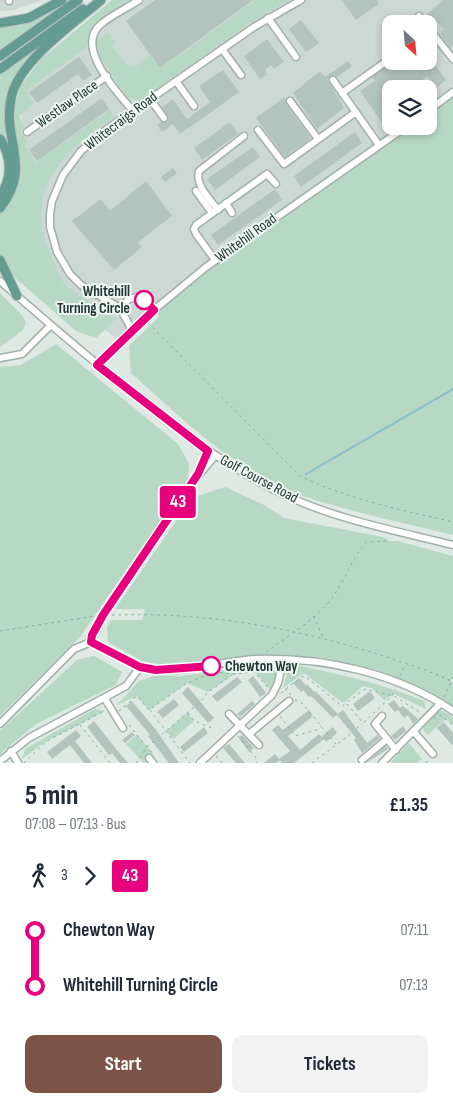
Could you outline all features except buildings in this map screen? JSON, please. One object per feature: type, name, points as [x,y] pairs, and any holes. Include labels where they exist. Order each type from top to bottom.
[{"type":"main road","points":[[0,23],[29,18],[62,0]]},
{"type":"main road","points":[[0,56],[78,0]]},
{"type":"main road","points":[[0,69],[95,0]]},
{"type":"main road","points":[[0,208],[13,190],[17,174],[9,118],[12,93],[18,80],[33,60],[101,0]]},
{"type":"main road","points":[[0,140],[7,152],[10,168],[7,184],[0,197]]},
{"type":"main road","points":[[0,260],[17,296]]},
{"type":"street","points":[[133,110],[107,76],[92,52],[92,38],[100,25],[139,0]]},
{"type":"street","name":"Whitecraigs Road","points":[[120,308],[93,294],[70,274],[63,264],[53,240],[50,214],[57,185],[71,162],[92,141],[133,110],[268,18],[302,0]]},
{"type":"street","points":[[268,18],[296,57]]},
{"type":"street","points":[[438,40],[453,59]]},
{"type":"street","points":[[222,49],[241,75]]},
{"type":"street","points":[[342,93],[382,64]]},
{"type":"street","name":"Westlaw Place","points":[[27,132],[107,76]]},
{"type":"street","points":[[333,80],[379,145]]},
{"type":"street","points":[[176,81],[194,106]]},
{"type":"street","points":[[437,104],[453,92]]},
{"type":"street","points":[[150,99],[164,118]]},
{"type":"street","points":[[290,101],[318,139]]},
{"type":"street","points":[[258,130],[284,164],[356,112]]},
{"type":"street","name":"Whitehill Road","points":[[97,365],[154,310],[215,260],[394,135]]},
{"type":"street","points":[[215,212],[199,184],[197,177],[199,171],[244,136]]},
{"type":"street","points":[[215,260],[194,229],[267,174],[276,184]]},
{"type":"street","points":[[196,191],[215,212]]},
{"type":"street","points":[[226,204],[232,213]]},
{"type":"street","name":"Golf Course Road","points":[[0,281],[97,365],[215,456],[287,496],[343,517],[453,546]]},
{"type":"street","points":[[132,330],[120,308],[130,299],[137,297],[154,310]]},
{"type":"street","points":[[0,358],[22,354],[50,326]]},
{"type":"street","points":[[91,642],[92,635],[103,615],[198,474],[208,451]]},
{"type":"street","points":[[198,474],[215,456]]},
{"type":"street","points":[[0,724],[74,649],[91,642],[140,667],[156,670],[196,668],[256,660],[330,664],[384,677],[441,703],[453,711]]},
{"type":"street","points":[[200,763],[233,730],[275,695],[282,660]]},
{"type":"street","points":[[0,761],[10,751],[60,720],[105,699],[126,686],[140,667]]},
{"type":"street","points":[[105,699],[125,726]]},
{"type":"street","points":[[250,734],[289,701]]},
{"type":"street","points":[[382,763],[429,720],[441,703]]},
{"type":"street","points":[[229,714],[259,745]]},
{"type":"street","points":[[382,716],[375,724],[396,750]]},
{"type":"street","points":[[414,732],[433,754]]},
{"type":"street","points":[[362,760],[387,739]]},
{"type":"street","points":[[10,751],[18,763]]},
{"type":"path","points":[[144,319],[300,476],[315,483],[396,508],[453,522]]},
{"type":"path","points":[[256,660],[314,616],[336,593],[353,557],[366,542],[388,541]]},
{"type":"path","points":[[0,632],[103,615],[177,616],[240,622],[296,631],[405,663],[452,682]]},
{"type":"path","points":[[314,616],[324,639]]},
{"type":"path","points":[[149,710],[187,683],[214,672],[234,674],[255,672],[275,695],[305,676],[342,706],[365,689],[392,696],[429,720],[440,715],[453,725]]},
{"type":"path","points":[[136,763],[147,747],[187,713],[208,692],[234,674]]},
{"type":"path","points":[[441,703],[453,677]]},
{"type":"path","points":[[285,689],[296,701],[302,703],[336,744]]},
{"type":"path","points":[[116,713],[137,696],[190,763]]},
{"type":"path","points":[[357,728],[392,696]]},
{"type":"path","points":[[346,703],[363,723]]},
{"type":"path","points":[[24,763],[47,741],[105,711],[116,713],[123,718]]},
{"type":"path","points":[[276,712],[295,736],[316,730],[322,725]]},
{"type":"path","points":[[187,713],[194,721],[212,728]]},
{"type":"path","points":[[80,724],[110,763]]},
{"type":"path","points":[[125,726],[154,755],[151,761]]},
{"type":"path","points":[[233,730],[257,759],[257,763]]},
{"type":"path","points":[[312,763],[352,733]]},
{"type":"path","points":[[211,752],[222,763]]},
{"type":"shaded area","points":[[0,0],[44,0],[14,10],[0,11]]},
{"type":"shaded area","points":[[116,0],[453,0],[453,93],[437,104],[437,80],[382,80],[382,135],[394,135],[199,272],[120,342],[49,282],[22,170],[22,92]]},
{"type":"green space","points":[[67,0],[71,0],[0,52],[0,25],[46,13]]},
{"type":"green space","points":[[112,0],[132,0],[102,18],[96,24],[88,38],[87,47],[26,91],[34,104],[19,116],[24,125],[21,132],[28,142],[25,145],[35,163],[110,110],[114,117],[79,143],[65,157],[53,173],[45,190],[41,209],[43,230],[50,253],[62,280],[73,291],[116,319],[96,338],[76,331],[12,275],[0,257],[0,208],[20,169],[14,129],[14,107],[21,86],[40,60]]},
{"type":"green space","points":[[256,0],[290,0],[251,22],[139,101],[127,97],[98,54],[96,40],[108,33],[115,41],[112,47],[127,65],[134,67],[150,55],[160,69]]},
{"type":"green space","points":[[58,30],[13,83],[10,185],[0,135],[0,72]]},
{"type":"green space","points":[[453,92],[453,535],[324,503],[281,487],[257,475],[192,427],[131,373],[129,346],[159,317],[154,310],[166,299],[394,135],[437,135],[437,104]]},
{"type":"green space","points":[[0,293],[21,314],[26,322],[23,330],[0,347]]},
{"type":"green space","points":[[56,344],[178,444],[189,464],[188,480],[80,637],[0,716],[0,367],[21,365]]},
{"type":"green space","points":[[225,487],[264,505],[284,518],[383,537],[389,541],[398,541],[453,556],[453,677],[451,681],[453,682],[453,711],[385,677],[330,664],[283,660],[167,665],[144,662],[108,642],[107,627],[111,620],[142,620],[145,609],[115,609],[192,498]]},
{"type":"green space","points":[[94,656],[122,672],[116,685],[36,724],[0,754],[0,731],[77,660]]},
{"type":"green space","points":[[268,665],[276,671],[276,682],[271,691],[255,672],[234,674],[208,692],[187,683],[149,710],[137,696],[117,705],[139,681],[157,675],[180,676]]},
{"type":"green space","points":[[300,666],[394,690],[424,701],[426,709],[394,694],[384,700],[372,688],[363,686],[343,703],[304,673],[283,688],[288,669]]},
{"type":"green space","points":[[95,709],[105,711],[47,741],[22,759],[25,749]]},
{"type":"green space","points":[[440,710],[453,717],[453,725],[446,719],[428,735],[423,730],[427,722]]},
{"type":"green space","points":[[187,713],[194,721],[173,739],[166,731]]},
{"type":"green space","points":[[137,735],[154,755],[144,763],[126,744]]},
{"type":"green space","points":[[409,743],[422,759],[417,763],[392,763],[391,762]]},
{"type":"waterway","points":[[306,474],[453,389]]},
{"type":"bus line","name":"43","points":[[144,300],[154,310],[97,365],[186,436],[208,451],[198,474],[103,615],[92,635],[91,642],[140,667],[156,670],[211,666]]},
{"type":"place","name":"Whitehill Turning Circle","points":[[144,300]]},
{"type":"place","name":"Chewton Way","points":[[211,666]]}]
